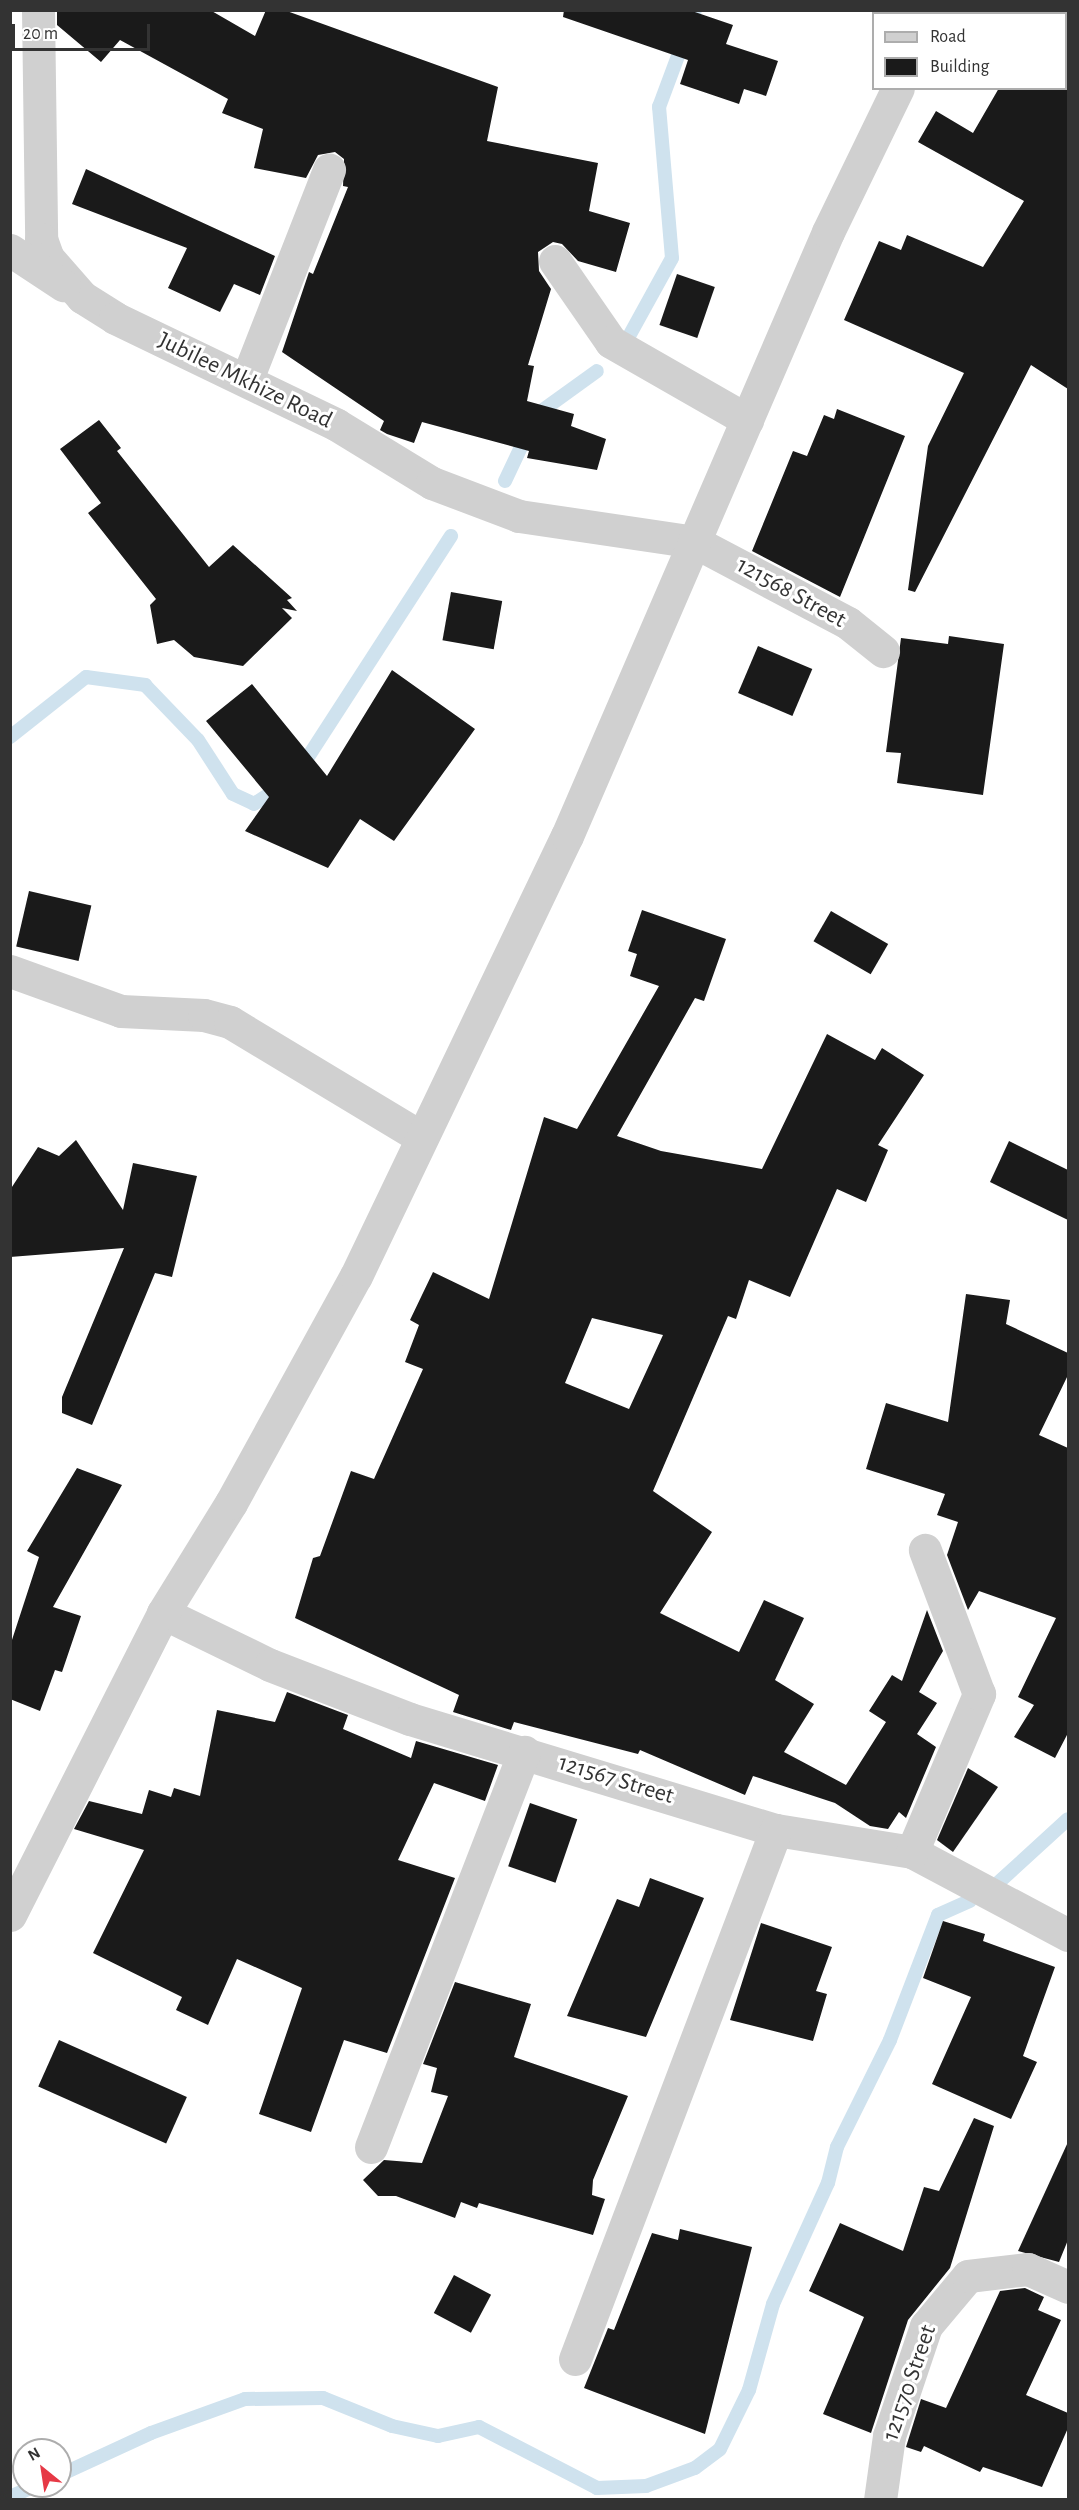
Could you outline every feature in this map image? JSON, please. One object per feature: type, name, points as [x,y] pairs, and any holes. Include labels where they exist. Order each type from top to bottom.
[{"type":"street","name":"Jubilee Mkhize Road","points":[[38,10],[41,239],[48,258],[82,297],[115,318],[247,379],[474,500],[519,516],[695,542]]},
{"type":"street","points":[[10,1915],[163,1613],[231,1503],[356,1276],[567,836],[828,232],[897,90]]},
{"type":"street","points":[[247,379],[329,170]]},
{"type":"street","points":[[10,250],[82,297]]},
{"type":"street","points":[[555,261],[611,342],[747,420]]},
{"type":"street","name":"121568 Street","points":[[695,542],[848,623],[882,651]]},
{"type":"street","points":[[10,971],[121,1011],[204,1015],[230,1022],[421,1137]]},
{"type":"street","points":[[912,1852],[979,1694],[925,1550]]},
{"type":"street","name":"121567 Street","points":[[163,1613],[270,1665],[410,1719],[776,1830],[912,1852],[1068,1935]]},
{"type":"street","points":[[371,2147],[524,1752]]},
{"type":"street","points":[[575,2359],[776,1830]]},
{"type":"street","name":"121570 Street","points":[[880,2499],[889,2436],[926,2325],[968,2276],[1028,2269],[1068,2287]]},
{"type":"building","points":[[57,10],[210,10],[255,36],[266,10],[284,10],[498,87],[487,141],[598,163],[589,211],[630,223],[616,272],[578,261],[562,244],[553,242],[538,252],[539,271],[551,289],[528,365],[534,366],[527,401],[574,414],[571,426],[606,439],[597,470],[527,458],[529,451],[422,422],[414,443],[387,434],[380,430],[384,421],[282,352],[309,272],[313,274],[348,187],[343,186],[344,159],[335,152],[318,155],[306,178],[254,168],[263,129],[222,113],[228,99],[120,40],[101,62],[57,25]]},
{"type":"building","points":[[564,10],[689,10],[733,25],[726,44],[778,61],[766,96],[744,89],[739,104],[680,84],[688,60],[563,17]]},
{"type":"building","points":[[1068,88],[1068,389],[1031,365],[915,592],[908,590],[928,446],[964,373],[844,320],[879,241],[901,250],[907,235],[983,267],[1024,201],[918,142],[936,111],[973,133],[998,90],[1067,90]]},
{"type":"building","points":[[86,169],[275,256],[260,295],[234,284],[220,312],[168,288],[187,248],[72,204]]},
{"type":"building","points":[[677,274],[715,287],[697,338],[659,325]]},
{"type":"building","points":[[837,409],[905,436],[840,597],[752,551],[793,451],[807,456],[824,415],[834,419]]},
{"type":"building","points":[[99,420],[121,448],[117,451],[209,567],[233,545],[292,598],[287,600],[297,611],[282,608],[292,618],[243,666],[194,657],[174,640],[157,644],[150,605],[156,599],[88,513],[101,503],[60,449]]},
{"type":"building","points":[[451,592],[502,601],[494,649],[442,640]]},
{"type":"building","points":[[949,636],[1004,644],[983,795],[897,783],[901,753],[886,752],[901,638],[948,644]]},
{"type":"building","points":[[758,646],[812,669],[792,716],[738,693]]},
{"type":"building","points":[[392,670],[475,729],[394,841],[360,819],[328,868],[245,831],[269,797],[206,721],[252,684],[327,776]]},
{"type":"building","points":[[29,891],[91,905],[79,961],[16,947]]},
{"type":"building","points":[[642,910],[726,939],[704,1001],[695,998],[617,1136],[661,1151],[762,1169],[827,1034],[875,1060],[882,1048],[924,1075],[878,1145],[888,1150],[866,1202],[837,1189],[790,1297],[749,1280],[736,1319],[728,1316],[653,1491],[712,1532],[660,1613],[739,1652],[764,1600],[804,1618],[775,1680],[814,1704],[784,1752],[846,1785],[886,1722],[869,1711],[892,1675],[902,1681],[927,1610],[943,1651],[919,1692],[937,1703],[917,1734],[936,1747],[906,1818],[899,1812],[888,1829],[870,1826],[835,1803],[753,1776],[745,1795],[640,1750],[638,1754],[514,1722],[511,1730],[453,1712],[459,1695],[295,1618],[313,1558],[320,1556],[351,1471],[374,1479],[423,1369],[405,1362],[419,1325],[410,1320],[433,1272],[489,1299],[544,1117],[577,1129],[659,986],[630,976],[637,954],[628,951]],"holes":[[[592,1318],[663,1335],[629,1409],[565,1383]]]},
{"type":"building","points":[[831,911],[888,944],[871,974],[814,941]]},
{"type":"building","points":[[76,1140],[123,1210],[133,1163],[197,1176],[172,1277],[155,1273],[92,1425],[62,1413],[62,1397],[124,1248],[10,1257],[10,1190],[38,1147],[59,1156]]},
{"type":"building","points":[[1009,1141],[1068,1170],[1068,1220],[990,1182]]},
{"type":"building","points":[[966,1294],[1010,1300],[1006,1324],[1068,1353],[1068,1375],[1039,1435],[1068,1448],[1068,1733],[1055,1758],[1014,1737],[1034,1705],[1018,1697],[1056,1618],[979,1591],[968,1610],[947,1555],[958,1522],[937,1515],[945,1494],[866,1469],[886,1403],[948,1422]]},
{"type":"building","points":[[77,1468],[122,1485],[53,1607],[81,1616],[62,1672],[55,1670],[40,1711],[10,1699],[10,1646],[39,1557],[27,1551]]},
{"type":"building","points":[[287,1692],[348,1715],[343,1729],[411,1758],[416,1741],[498,1765],[485,1801],[434,1783],[398,1860],[455,1878],[387,2053],[344,2040],[311,2132],[259,2114],[302,1988],[237,1959],[208,2025],[176,2010],[182,1997],[93,1953],[144,1850],[74,1829],[89,1801],[142,1814],[149,1790],[171,1797],[174,1788],[200,1796],[217,1710],[275,1722]]},
{"type":"building","points":[[968,1768],[998,1787],[953,1852],[937,1840]]},
{"type":"building","points":[[530,1803],[577,1819],[555,1883],[508,1866]]},
{"type":"building","points":[[650,1878],[704,1898],[646,2037],[567,2016],[617,1899],[639,1907]]},
{"type":"building","points":[[943,1921],[985,1934],[983,1941],[1055,1967],[1023,2056],[1037,2062],[1011,2119],[932,2084],[971,1997],[923,1978]]},
{"type":"building","points":[[761,1923],[832,1947],[816,1991],[827,1994],[813,2041],[730,2020]]},
{"type":"building","points":[[455,1982],[531,2004],[514,2057],[628,2096],[593,2180],[592,2195],[605,2199],[593,2235],[479,2203],[477,2208],[461,2202],[455,2218],[396,2196],[378,2196],[363,2180],[384,2160],[422,2163],[448,2096],[431,2092],[437,2068],[423,2064]]},
{"type":"building","points":[[59,2040],[187,2097],[166,2144],[38,2087]]},
{"type":"building","points":[[974,2118],[994,2126],[950,2268],[908,2320],[871,2433],[823,2414],[864,2317],[809,2291],[840,2223],[903,2251],[924,2187],[939,2191]]},
{"type":"building","points":[[1068,2142],[1068,2240],[1059,2262],[1018,2251]]},
{"type":"building","points":[[680,2229],[752,2247],[705,2434],[584,2388],[608,2328],[614,2330],[652,2233],[678,2240]]},
{"type":"building","points":[[454,2275],[491,2295],[471,2333],[434,2313]]},
{"type":"building","points":[[1025,2288],[1044,2297],[1038,2310],[1061,2320],[1026,2395],[1068,2413],[1068,2428],[1042,2487],[983,2467],[980,2472],[924,2446],[921,2452],[906,2447],[921,2399],[946,2408],[1000,2291]]},
{"type":"waterway","points":[[628,338],[672,258],[659,107],[695,10]]},
{"type":"waterway","points":[[505,481],[536,415],[597,371]]},
{"type":"waterway","points":[[299,771],[451,536]]},
{"type":"waterway","points":[[10,737],[86,677],[145,685],[198,740],[233,794],[254,804],[283,785]]},
{"type":"waterway","points":[[999,1882],[1068,1819]]},
{"type":"waterway","points":[[72,2469],[151,2433],[245,2399],[323,2398],[392,2426],[438,2436],[479,2427],[597,2488],[646,2486],[695,2468],[720,2449],[749,2390],[773,2304],[828,2183],[837,2147],[890,2040],[938,1915],[970,1901]]}]
